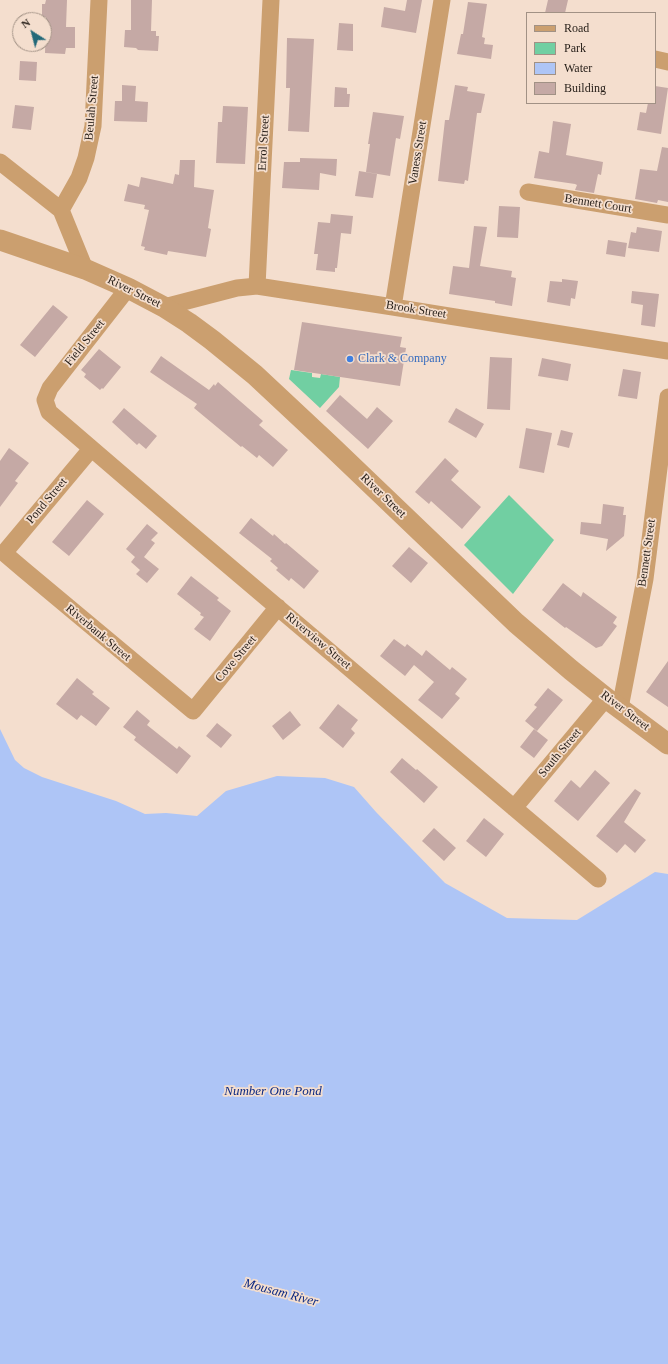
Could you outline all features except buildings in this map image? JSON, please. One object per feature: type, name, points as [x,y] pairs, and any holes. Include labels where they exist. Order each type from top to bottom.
[{"type":"street","name":"Beulah Street","points":[[61,210],[79,178],[86,158],[92,130],[99,0]]},
{"type":"street","name":"Errol Street","points":[[257,286],[270,0]]},
{"type":"street","name":"Vaness Street","points":[[393,306],[442,0]]},
{"type":"street","points":[[656,60],[668,62]]},
{"type":"street","points":[[0,162],[61,210],[85,268]]},
{"type":"street","name":"Bennett Court","points":[[528,192],[668,215]]},
{"type":"street","name":"River Street","points":[[0,240],[85,268],[128,288],[164,307],[212,340],[250,371],[332,447],[516,623],[613,703],[668,744]]},
{"type":"street","name":"Brook Street","points":[[164,307],[237,288],[257,286],[393,306],[668,351]]},
{"type":"street","name":"Field Street","points":[[45,400],[50,388],[128,288]]},
{"type":"street","name":"Bennett Street","points":[[613,703],[631,645],[645,579],[668,397]]},
{"type":"street","name":"Riverview Street","points":[[45,400],[49,412],[91,449],[598,879]]},
{"type":"street","name":"Pond Street","points":[[4,554],[91,449]]},
{"type":"street","name":"Riverbank Street","points":[[4,554],[114,647],[193,711]]},
{"type":"street","name":"Cove Street","points":[[193,711],[278,607]]},
{"type":"street","name":"South Street","points":[[514,808],[613,703]]},
{"type":"green space","points":[[291,370],[312,373],[312,377],[320,378],[321,374],[340,377],[339,387],[320,408],[289,379]]},
{"type":"green space","points":[[509,495],[554,540],[513,594],[464,545]]},
{"type":"water","name":"Number One Pond","points":[[0,729],[15,760],[24,768],[42,777],[116,801],[145,814],[166,813],[197,816],[226,791],[277,776],[325,778],[354,787],[376,812],[445,883],[507,918],[577,920],[655,872],[668,874],[668,1364],[0,1364]]},
{"type":"place","name":"Clark & Company","points":[[350,359]]},
{"type":"water label","name":"Mousam River","points":[[281,1293]]}]
